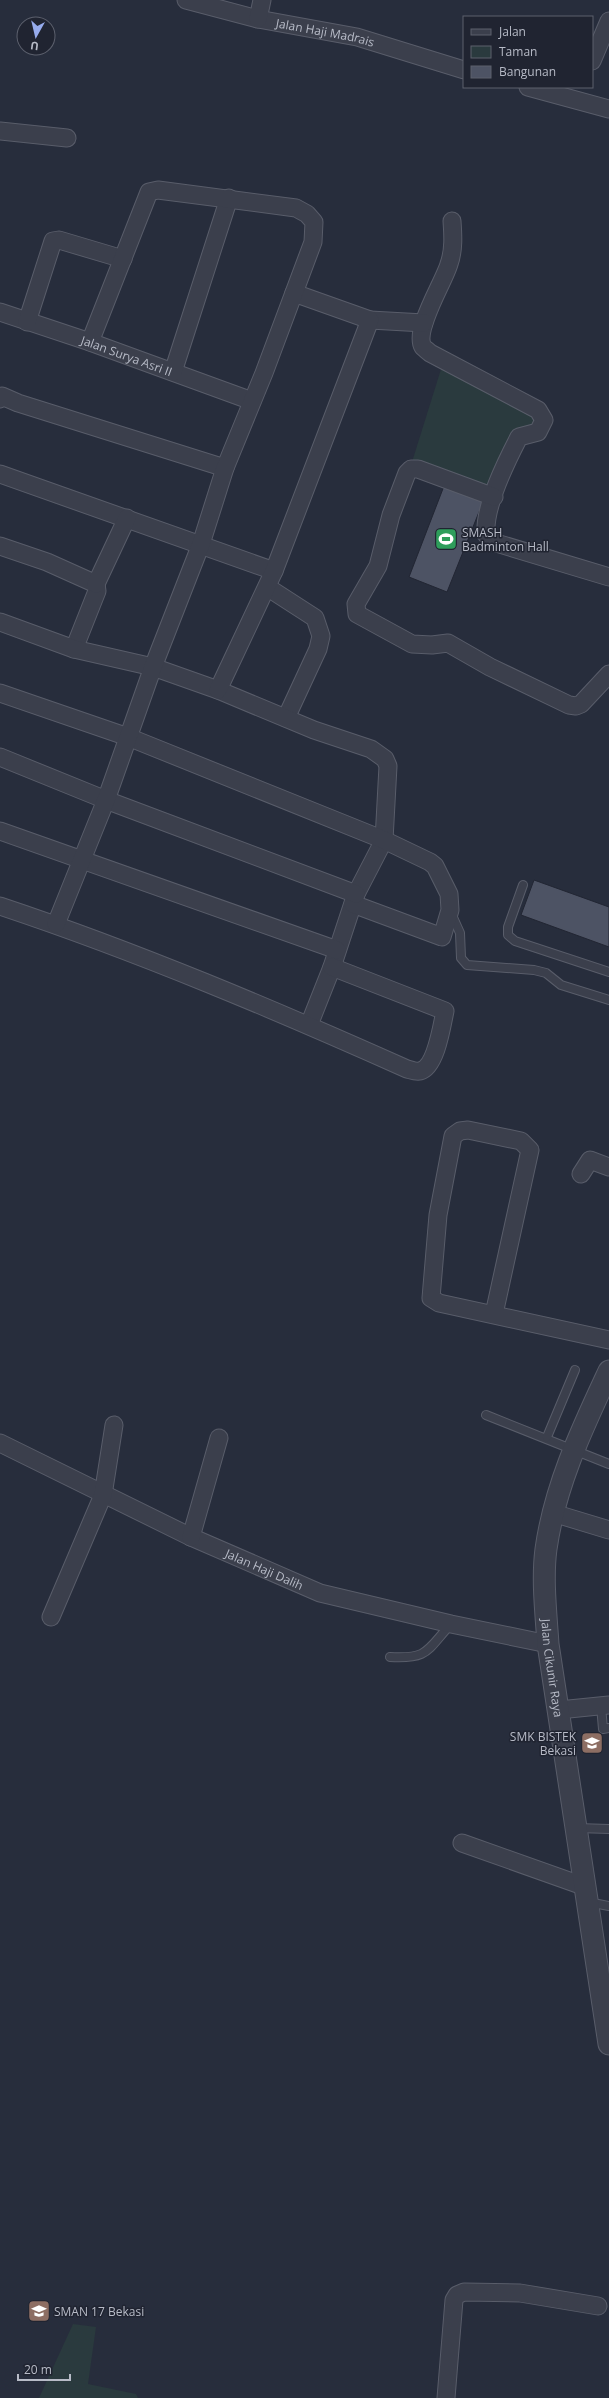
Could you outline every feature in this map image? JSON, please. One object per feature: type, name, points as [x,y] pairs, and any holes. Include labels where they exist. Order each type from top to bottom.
[{"type":"street","name":"Jalan Haji Madrais","points":[[186,0],[258,19],[357,37],[463,70]]},
{"type":"street","points":[[258,19],[262,0]]},
{"type":"street","points":[[593,59],[609,21]]},
{"type":"street","points":[[536,88],[578,93],[609,109]]},
{"type":"street","points":[[0,131],[67,138]]},
{"type":"street","points":[[56,924],[106,800],[153,667],[201,544],[225,468],[313,242],[314,222],[307,214],[296,208],[229,198],[154,190],[149,192],[90,342]]},
{"type":"street","points":[[173,372],[229,198]]},
{"type":"street","points":[[452,221],[453,248],[450,264],[424,323],[421,336],[423,347],[430,353],[538,410],[544,420],[538,432],[519,437],[487,516],[486,534],[493,542],[609,577]]},
{"type":"street","points":[[27,322],[53,241],[59,240],[123,259]]},
{"type":"street","points":[[294,293],[370,320],[424,323]]},
{"type":"street","name":"Jalan Surya Asri II","points":[[0,312],[90,342],[252,401]]},
{"type":"street","points":[[218,690],[274,571],[370,320]]},
{"type":"street","points":[[1,397],[225,468]]},
{"type":"street","points":[[494,498],[418,469],[411,469],[407,473],[391,515],[378,566],[356,604],[357,614],[412,644],[430,645],[448,643],[490,667],[569,705],[576,706],[581,704],[609,674]]},
{"type":"street","points":[[0,474],[128,518],[274,571]]},
{"type":"street","points":[[74,649],[96,591],[96,584],[128,518]]},
{"type":"street","points":[[0,546],[47,562],[96,584]]},
{"type":"street","points":[[267,587],[315,618],[321,636],[318,649],[286,718]]},
{"type":"street","points":[[0,622],[74,649],[153,667],[218,690],[314,730],[371,749],[385,759],[388,766],[384,840],[354,899],[332,967],[309,1026]]},
{"type":"street","points":[[0,693],[128,736],[384,840],[435,866],[449,894],[450,910],[442,937],[354,899],[0,758]]},
{"type":"street","points":[[0,831],[83,859],[337,950]]},
{"type":"street","points":[[0,906],[56,924],[309,1026],[407,1069],[420,1071],[427,1067],[433,1058],[445,1011],[332,967]]},
{"type":"street","points":[[494,1314],[530,1150],[521,1141],[464,1130],[453,1136],[448,1157],[438,1214],[430,1295],[435,1301],[609,1340]]},
{"type":"street","points":[[581,1174],[590,1160],[609,1167]]},
{"type":"street","name":"Jalan Cikunir Raya","points":[[609,1371],[573,1448],[560,1485],[546,1550],[548,1644],[587,1894],[604,2020],[609,2044]]},
{"type":"street","points":[[51,1617],[104,1495],[114,1425]]},
{"type":"street","points":[[191,1537],[219,1438]]},
{"type":"street","name":"Jalan Haji Dalih","points":[[0,1443],[191,1537],[320,1593],[451,1624],[548,1644]]},
{"type":"street","points":[[553,1513],[609,1530]]},
{"type":"street","points":[[559,1710],[605,1705]]},
{"type":"street","points":[[462,1843],[587,1894]]},
{"type":"street","points":[[446,2398],[454,2300],[457,2295],[464,2292],[520,2293],[598,2306]]},
{"type":"lane","points":[[523,885],[508,927],[508,935],[515,941],[609,972]]},
{"type":"lane","points":[[450,910],[460,933],[461,958],[467,965],[534,970],[546,973],[561,985],[609,1000]]},
{"type":"lane","points":[[546,1437],[575,1370]]},
{"type":"lane","points":[[486,1415],[546,1437],[609,1464]]},
{"type":"lane","points":[[390,1656],[412,1658],[422,1655],[451,1624]]},
{"type":"lane","points":[[605,1705],[603,1729],[609,1728]]},
{"type":"lane","points":[[576,1828],[609,1829]]},
{"type":"lane","points":[[587,1894],[609,1906]]},
{"type":"green space","points":[[442,366],[537,415],[532,429],[489,490],[412,462]]},
{"type":"green space","points":[[73,2324],[96,2327],[88,2384],[136,2394],[138,2398],[39,2398]]},
{"type":"building","name":"SMASH Badminton Hall","points":[[444,486],[483,502],[447,592],[409,577]]},
{"type":"building","points":[[534,880],[609,907],[609,947],[521,915]]},
{"type":"place","name":"SMASH Badminton Hall","points":[[446,539]]},
{"type":"place","name":"SMK BISTEK Bekasi","points":[[592,1743]]},
{"type":"place","name":"SMAN 17 Bekasi","points":[[39,2311]]}]
